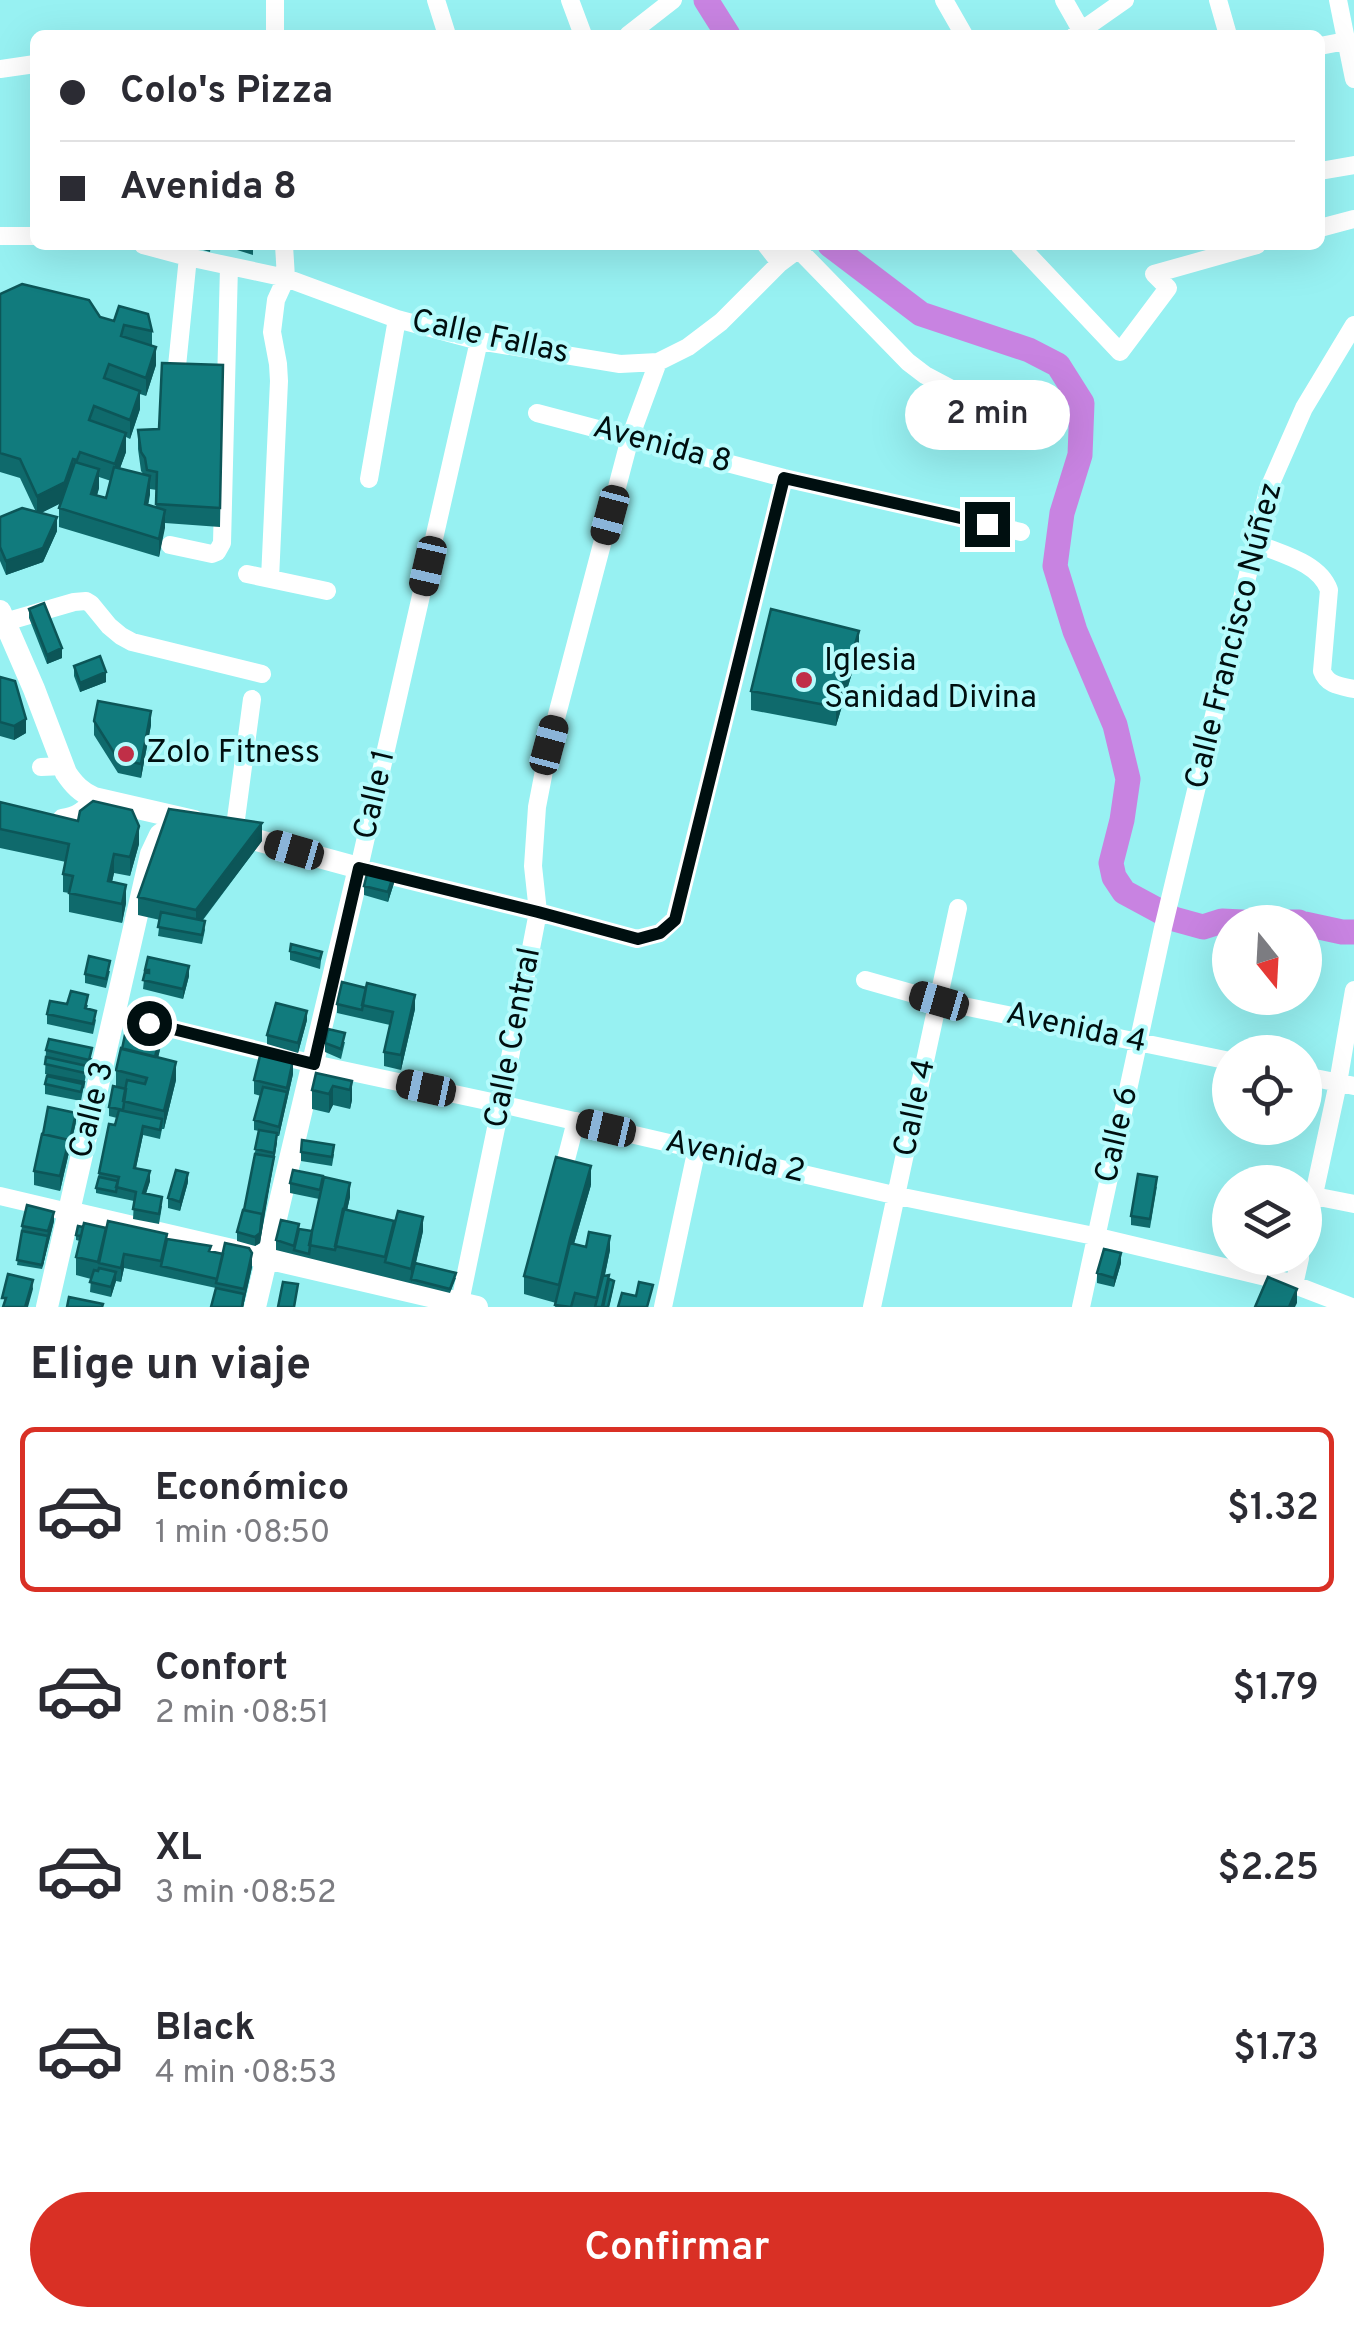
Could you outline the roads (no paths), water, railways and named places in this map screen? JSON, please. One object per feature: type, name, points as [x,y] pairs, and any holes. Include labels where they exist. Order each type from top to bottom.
[{"type":"main road","points":[[2,616],[54,760],[82,803],[136,825],[151,854]]},
{"type":"main road","points":[[82,803],[187,819],[359,868]]},
{"type":"main road","points":[[151,854],[160,835],[187,819]]},
{"type":"main road","name":"Calle 3","points":[[47,1307],[151,854]]},
{"type":"main road","name":"Calle 1","points":[[256,1307],[359,868]]},
{"type":"main road","points":[[68,1212],[465,1306]]},
{"type":"street","points":[[274,30],[275,0]]},
{"type":"street","points":[[436,0],[445,30]]},
{"type":"street","points":[[570,0],[581,30]]},
{"type":"street","points":[[634,30],[673,0]]},
{"type":"street","points":[[944,0],[961,30]]},
{"type":"street","points":[[1064,0],[1077,30]]},
{"type":"street","points":[[1081,30],[1125,0]]},
{"type":"street","points":[[1218,0],[1227,30]]},
{"type":"street","points":[[1338,0],[1354,79]]},
{"type":"street","points":[[1325,45],[1346,40]]},
{"type":"street","points":[[0,69],[30,65]]},
{"type":"street","points":[[1325,171],[1354,166]]},
{"type":"street","points":[[1325,227],[1354,219]]},
{"type":"street","points":[[0,236],[30,236]]},
{"type":"street","name":"Calle Fallas","points":[[173,250],[188,257],[286,278],[397,319],[479,340],[620,364],[658,362]]},
{"type":"street","points":[[270,579],[278,381],[272,316],[286,278],[284,250]]},
{"type":"street","points":[[770,250],[780,263]]},
{"type":"street","points":[[658,362],[688,347],[721,322],[798,250]]},
{"type":"street","points":[[805,250],[908,362],[959,392]]},
{"type":"street","points":[[1024,250],[1120,352],[1168,288],[1154,274],[1189,254],[1222,250]]},
{"type":"street","points":[[176,376],[188,257]]},
{"type":"street","points":[[170,545],[212,554],[222,543],[229,266]]},
{"type":"street","points":[[369,479],[397,319]]},
{"type":"street","name":"Calle Francisco Núñez","points":[[1169,904],[1268,490],[1304,408],[1354,325]]},
{"type":"street","name":"Calle 1","points":[[359,868],[479,340]]},
{"type":"street","name":"Calle Central","points":[[465,1306],[538,912],[533,866],[537,807],[549,745],[630,438],[658,362]]},
{"type":"street","name":"Avenida 8","points":[[537,413],[784,478],[1021,532]]},
{"type":"street","points":[[359,868],[638,939],[660,933],[675,920],[784,478]]},
{"type":"street","points":[[1255,543],[1318,571],[1326,580],[1329,590],[1322,671],[1330,683],[1354,689]]},
{"type":"street","points":[[247,574],[327,591]]},
{"type":"street","points":[[2,616],[86,601],[109,626],[132,642],[262,674]]},
{"type":"street","points":[[234,834],[252,698]]},
{"type":"street","name":"Calle 6","points":[[1080,1307],[1169,904]]},
{"type":"street","name":"Calle 4","points":[[872,1307],[958,908]]},
{"type":"street","name":"Avenida 4","points":[[865,980],[939,1001],[1212,1057]]},
{"type":"street","points":[[1322,1168],[1346,1084],[1354,990]]},
{"type":"street","name":"Avenida 2","points":[[116,1015],[314,1064],[898,1196],[1094,1236],[1294,1285],[1352,1307]]},
{"type":"street","points":[[562,1174],[576,1121]]},
{"type":"street","points":[[663,1307],[697,1148]]},
{"type":"street","points":[[0,1196],[68,1212]]},
{"type":"street","points":[[1322,1198],[1354,1204]]},
{"type":"street","points":[[1294,1285],[1296,1275]]},
{"type":"waterway","points":[[706,0],[725,30]]},
{"type":"waterway","points":[[837,250],[921,314],[1029,350],[1058,365],[1082,403],[1080,455],[1062,513],[1055,566],[1075,631],[1115,725],[1128,779],[1111,863],[1114,877],[1124,892],[1174,919],[1203,927],[1212,924]]},
{"type":"waterway","points":[[1322,928],[1354,932]]},
{"type":"place","name":"Iglesia Sanidad Divina","points":[[804,680]]},
{"type":"place","name":"Zolo Fitness","points":[[126,754]]}]
